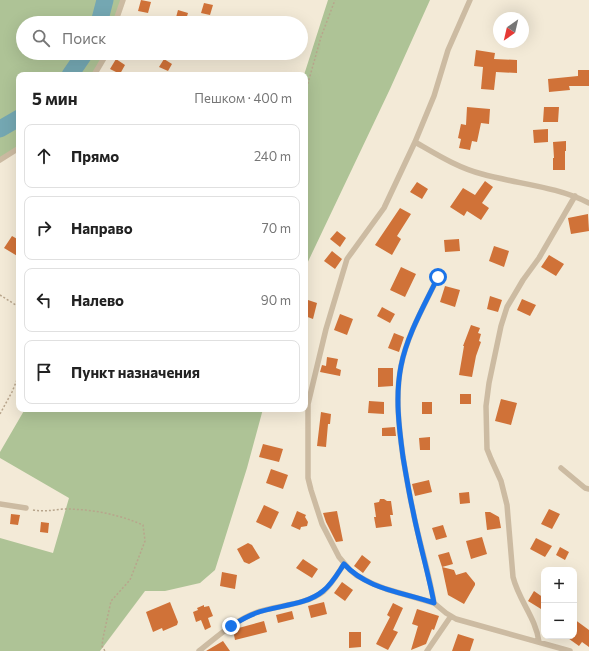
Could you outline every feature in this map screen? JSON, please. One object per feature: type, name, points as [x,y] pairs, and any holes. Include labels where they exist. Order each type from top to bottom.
[{"type":"lane","points":[[117,16],[123,0]]},
{"type":"lane","points":[[470,0],[448,50],[434,96],[416,142],[384,208],[347,259],[326,330],[308,404],[308,478],[310,490],[322,524],[339,557],[356,575],[386,589],[434,603],[451,616],[570,651]]},
{"type":"lane","points":[[96,72],[103,60]]},
{"type":"lane","points":[[416,142],[443,158],[480,174],[564,192],[589,202]]},
{"type":"lane","points":[[0,160],[16,150]]},
{"type":"lane","points":[[539,642],[536,625],[516,587],[513,577],[507,505],[501,481],[487,449],[486,406],[488,383],[507,306],[539,258],[575,196]]},
{"type":"lane","points":[[434,603],[430,580],[413,512],[402,452],[399,428],[398,381],[400,367],[409,337],[438,277]]},
{"type":"lane","points":[[561,468],[585,488],[589,489]]},
{"type":"lane","points":[[0,504],[26,508]]},
{"type":"lane","points":[[199,651],[241,620],[256,613],[316,596],[324,591],[344,564]]},
{"type":"lane","points":[[427,651],[451,616]]},
{"type":"path","points":[[308,83],[321,37],[335,0]]},
{"type":"path","points":[[0,295],[16,305]]},
{"type":"path","points":[[0,414],[16,382]]},
{"type":"path","points":[[26,508],[44,512],[64,509],[96,512],[125,517],[143,525],[146,541],[130,580],[111,600],[102,646],[105,651]]},
{"type":"green space","points":[[0,0],[123,0],[117,16],[16,16],[16,60],[103,60],[96,72],[16,72],[16,150],[0,160]]},
{"type":"green space","points":[[328,0],[430,0],[390,89],[308,262],[308,72],[305,72]]},
{"type":"green space","points":[[23,412],[262,412],[247,468],[215,570],[200,583],[165,591],[145,591],[100,651],[0,651],[0,538],[53,553],[69,498],[0,458],[0,452]]},
{"type":"building","points":[[141,0],[151,2],[148,13],[138,11]]},
{"type":"building","points":[[204,3],[213,5],[210,15],[201,13]]},
{"type":"building","points":[[178,10],[188,13],[187,16],[176,16]]},
{"type":"building","points":[[476,50],[495,53],[494,59],[517,60],[517,73],[496,72],[494,90],[481,89],[483,67],[474,66]]},
{"type":"building","points":[[115,60],[125,65],[121,72],[116,72],[110,69]]},
{"type":"building","points":[[163,60],[172,64],[168,71],[159,67]]},
{"type":"building","points":[[578,70],[589,70],[589,86],[569,86],[570,90],[549,92],[548,79],[578,76]]},
{"type":"building","points":[[467,107],[490,109],[489,124],[481,123],[477,142],[472,141],[470,150],[459,148],[461,139],[458,138],[461,124],[466,125]]},
{"type":"building","points":[[544,107],[559,107],[558,122],[543,122]]},
{"type":"building","points":[[548,129],[548,142],[534,143],[533,130]]},
{"type":"building","points":[[566,141],[565,170],[553,170],[553,142]]},
{"type":"building","points":[[485,181],[493,187],[482,203],[489,208],[481,220],[467,211],[464,216],[450,207],[463,188],[475,195]]},
{"type":"building","points":[[417,182],[428,189],[422,199],[410,192]]},
{"type":"building","points":[[400,208],[411,214],[397,236],[401,239],[392,255],[375,245]]},
{"type":"building","points":[[588,214],[589,231],[571,234],[568,218]]},
{"type":"building","points":[[337,231],[346,238],[340,247],[330,239]]},
{"type":"building","points":[[12,236],[16,238],[16,255],[4,248]]},
{"type":"building","points":[[459,239],[460,251],[445,252],[444,240]]},
{"type":"building","points":[[494,246],[509,251],[504,267],[489,261]]},
{"type":"building","points":[[332,251],[342,259],[335,269],[324,261]]},
{"type":"building","points":[[549,255],[564,264],[556,276],[541,267]]},
{"type":"building","points":[[401,267],[416,274],[405,297],[390,290]]},
{"type":"building","points":[[445,286],[460,290],[455,307],[440,302]]},
{"type":"building","points":[[490,296],[502,300],[498,312],[487,309]]},
{"type":"building","points":[[522,299],[536,305],[530,316],[517,310]]},
{"type":"building","points":[[308,300],[317,303],[313,319],[308,317]]},
{"type":"building","points":[[382,307],[395,314],[390,323],[377,316]]},
{"type":"building","points":[[340,314],[353,319],[347,335],[334,330]]},
{"type":"building","points":[[471,325],[480,328],[478,333],[481,334],[479,341],[481,342],[476,356],[472,377],[459,375],[463,346]]},
{"type":"building","points":[[394,333],[404,337],[399,352],[388,348]]},
{"type":"building","points":[[327,357],[338,359],[336,368],[341,370],[340,376],[320,372],[322,365],[326,366]]},
{"type":"building","points":[[378,368],[393,368],[393,386],[378,387]]},
{"type":"building","points":[[460,394],[471,394],[471,404],[460,404]]},
{"type":"building","points":[[501,399],[517,403],[511,425],[495,421]]},
{"type":"building","points":[[369,401],[384,402],[384,414],[368,413]]},
{"type":"building","points":[[422,402],[432,402],[432,414],[422,414]]},
{"type":"building","points":[[321,412],[331,414],[330,424],[328,424],[326,447],[317,446]]},
{"type":"building","points":[[395,427],[396,436],[382,436],[382,428]]},
{"type":"building","points":[[430,437],[430,450],[420,450],[419,438]]},
{"type":"building","points":[[263,444],[283,449],[279,462],[259,457]]},
{"type":"building","points":[[271,469],[288,475],[283,489],[266,483]]},
{"type":"building","points":[[429,480],[432,492],[415,496],[412,484]]},
{"type":"building","points":[[469,492],[470,503],[460,504],[459,493]]},
{"type":"building","points":[[380,499],[391,501],[393,515],[390,515],[392,526],[376,528],[374,503],[379,502]]},
{"type":"building","points":[[264,505],[279,512],[271,529],[256,522]]},
{"type":"building","points":[[549,509],[560,514],[552,529],[541,524]]},
{"type":"building","points":[[297,511],[306,515],[305,517],[308,522],[307,526],[301,527],[300,530],[291,526]]},
{"type":"building","points":[[337,511],[343,541],[336,542],[323,513]]},
{"type":"building","points":[[485,512],[490,512],[499,517],[501,528],[487,530]]},
{"type":"building","points":[[11,514],[20,515],[18,525],[10,524]]},
{"type":"building","points":[[41,522],[49,523],[48,533],[40,532]]},
{"type":"building","points":[[443,525],[447,537],[436,540],[432,528]]},
{"type":"building","points":[[482,537],[487,554],[471,559],[466,541]]},
{"type":"building","points":[[536,538],[552,546],[545,557],[530,549]]},
{"type":"building","points":[[248,543],[252,545],[260,558],[249,564],[244,562],[237,549]]},
{"type":"building","points":[[560,547],[569,552],[565,560],[556,555]]},
{"type":"building","points":[[449,552],[453,564],[442,567],[438,555]]},
{"type":"building","points":[[362,555],[371,562],[363,573],[354,566]]},
{"type":"building","points":[[303,559],[318,569],[312,578],[296,568]]},
{"type":"building","points":[[442,567],[454,570],[456,575],[466,572],[475,583],[464,604],[448,595]]},
{"type":"building","points":[[222,572],[237,575],[235,589],[220,586]]},
{"type":"building","points":[[342,582],[353,590],[345,601],[334,593]]},
{"type":"building","points":[[534,591],[541,596],[541,609],[528,601]]},
{"type":"building","points":[[170,602],[178,622],[177,625],[163,631],[162,628],[153,632],[146,612]]},
{"type":"building","points":[[324,602],[327,614],[311,618],[308,606]]},
{"type":"building","points":[[393,603],[403,608],[393,630],[398,632],[388,650],[376,644],[390,617],[387,615]]},
{"type":"building","points":[[204,605],[204,607],[209,606],[213,616],[208,618],[211,627],[205,630],[201,620],[196,622],[193,612],[198,610],[197,608]]},
{"type":"building","points":[[417,609],[439,616],[434,630],[432,629],[426,644],[411,650],[418,626],[412,624]]},
{"type":"building","points":[[292,611],[294,619],[278,623],[276,615]]},
{"type":"building","points":[[264,621],[267,632],[235,640],[233,630]]},
{"type":"building","points":[[577,621],[589,630],[589,647],[582,642],[579,646],[569,639],[577,639]]},
{"type":"building","points":[[349,632],[361,632],[361,647],[349,648]]},
{"type":"building","points":[[458,634],[474,639],[470,651],[452,651]]},
{"type":"building","points":[[223,641],[230,651],[206,651]]},
{"type":"waterway","points":[[101,16],[105,0]]},
{"type":"waterway","points":[[72,72],[80,60]]},
{"type":"waterway","points":[[0,129],[16,120]]},
{"type":"route","points":[[231,626],[256,613],[316,596],[324,591],[344,564],[356,575],[371,583],[434,603],[430,580],[413,512],[399,428],[398,381],[400,367],[409,337],[438,277]]}]
